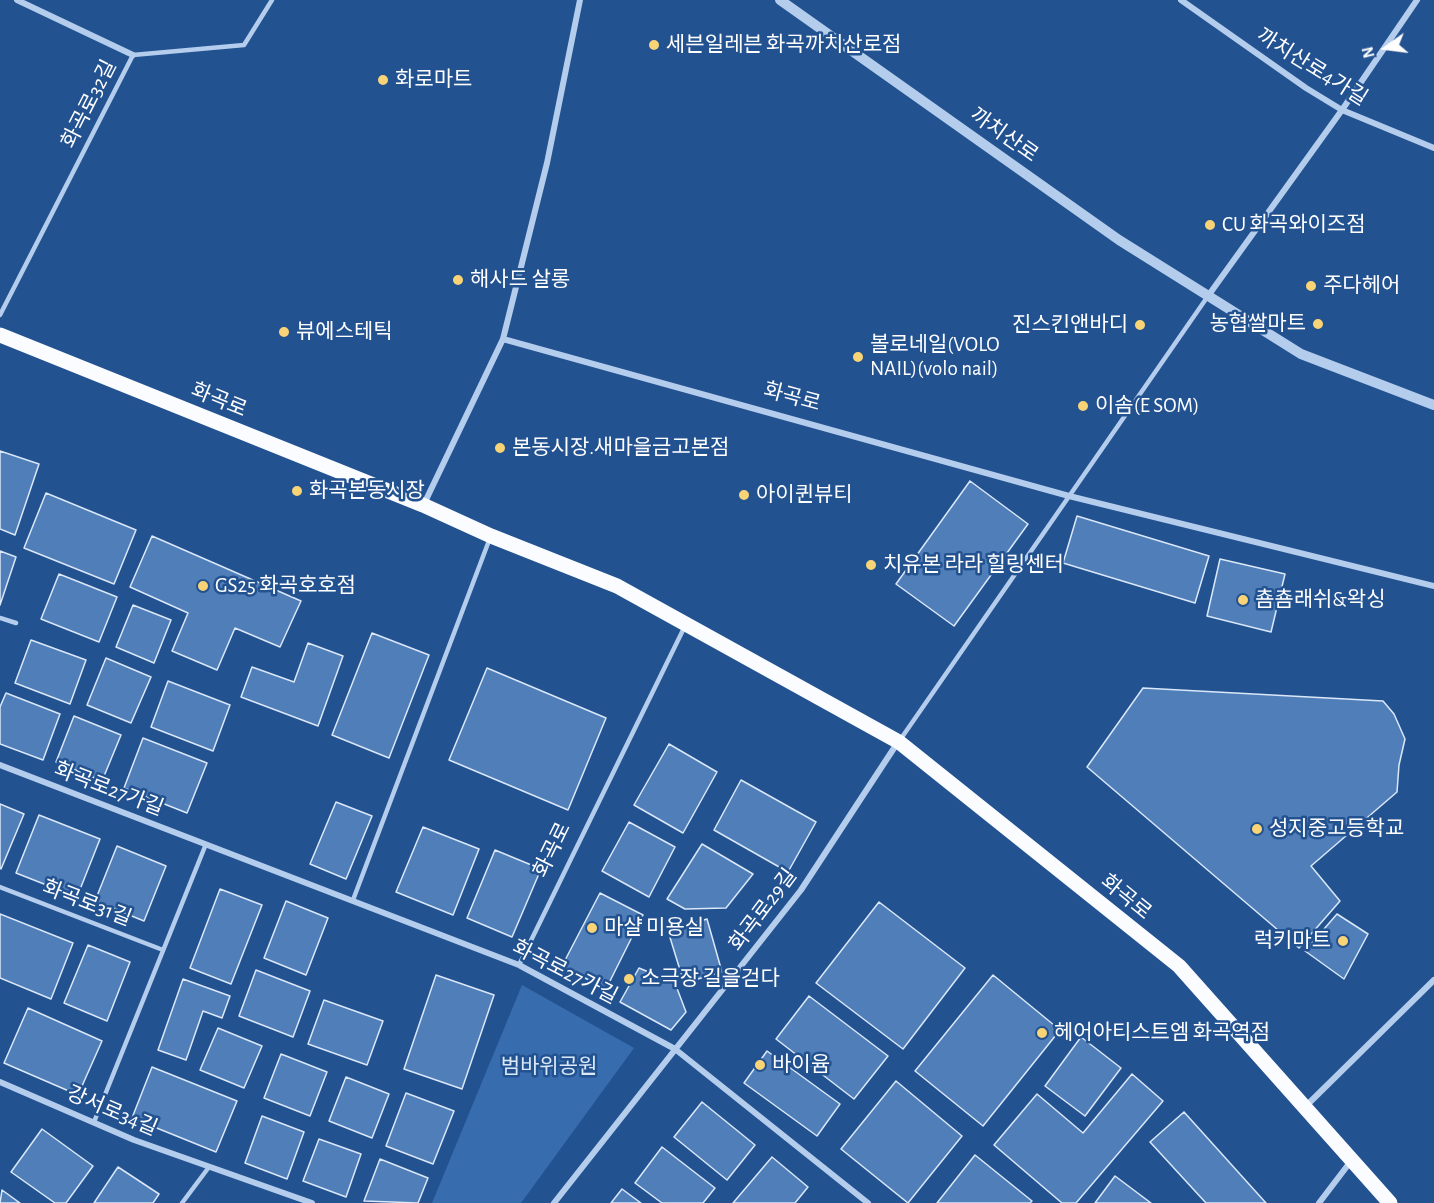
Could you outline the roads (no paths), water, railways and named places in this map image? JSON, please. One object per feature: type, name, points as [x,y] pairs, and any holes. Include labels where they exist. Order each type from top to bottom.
[{"type":"main road","name":"화곡로","points":[[0,335],[423,505],[491,536],[617,586],[899,742],[1179,966],[1353,1158],[1390,1203]]},
{"type":"street","points":[[17,0],[133,55]]},
{"type":"street","points":[[423,505],[503,339],[547,163],[580,0]]},
{"type":"street","name":"까치산로","points":[[780,0],[1119,240],[1301,354],[1434,405]]},
{"type":"street","name":"까치산로4가길","points":[[1181,0],[1306,88],[1342,110],[1434,148]]},
{"type":"street","points":[[1208,296],[1342,110],[1417,0]]},
{"type":"street","name":"화곡로","points":[[503,339],[1070,496],[1434,586]]},
{"type":"street","name":"화곡로29길","points":[[554,1203],[801,890],[899,742]]},
{"type":"street","name":"화곡로27가길","points":[[0,765],[519,965],[675,1049],[868,1203]]},
{"type":"street","points":[[1306,1106],[1434,980]]},
{"type":"street","name":"강서로34길","points":[[1,1084],[134,1140],[312,1203]]},
{"type":"street","points":[[1319,1203],[1353,1158]]},
{"type":"lane","name":"화곡로32길","points":[[0,315],[133,55],[244,45],[272,0]]},
{"type":"lane","points":[[899,742],[1208,296]]},
{"type":"lane","points":[[353,900],[491,536]]},
{"type":"lane","points":[[0,618],[16,623]]},
{"type":"lane","name":"화곡로","points":[[519,965],[686,624]]},
{"type":"lane","points":[[94,1122],[206,844]]},
{"type":"lane","name":"화곡로31길","points":[[0,887],[163,950]]},
{"type":"lane","points":[[182,1203],[209,1167]]},
{"type":"place","name":"세븐일레븐 화곡까치산로점","points":[[654,45]]},
{"type":"place","name":"화로마트","points":[[383,80]]},
{"type":"place","name":"CU 화곡와이즈점","points":[[1210,225]]},
{"type":"place","name":"해사드 살롱","points":[[458,280]]},
{"type":"place","name":"주다헤어","points":[[1311,286]]},
{"type":"place","name":"농협쌀마트","points":[[1318,324]]},
{"type":"place","name":"진스킨앤바디","points":[[1140,325]]},
{"type":"place","name":"뷰에스테틱","points":[[284,332]]},
{"type":"place","name":"볼로네일(VOLO NAIL)(volo nail)","points":[[858,357]]},
{"type":"place","name":"이솜(E SOM)","points":[[1083,406]]},
{"type":"place","name":"본동시장.새마을금고본점","points":[[500,448]]},
{"type":"place","name":"화곡본동시장","points":[[297,491]]},
{"type":"place","name":"아이퀸뷰티","points":[[744,495]]},
{"type":"place","name":"치유본 라라 힐링센터","points":[[871,565]]},
{"type":"place","name":"GS25 화곡호호점","points":[[203,586]]},
{"type":"place","name":"춈춈래쉬&왁싱","points":[[1243,600]]},
{"type":"place","name":"성지중고등학교","points":[[1257,829]]},
{"type":"place","name":"마샬 미용실","points":[[592,928]]},
{"type":"place","name":"럭키마트","points":[[1343,941]]},
{"type":"place","name":"소극장 길을걷다","points":[[629,979]]},
{"type":"place","name":"헤어아티스트엠 화곡역점","points":[[1042,1033]]},
{"type":"place","name":"바이윰","points":[[760,1065]]},
{"type":"park label","name":"범바위공원","points":[[549,1067]]}]
